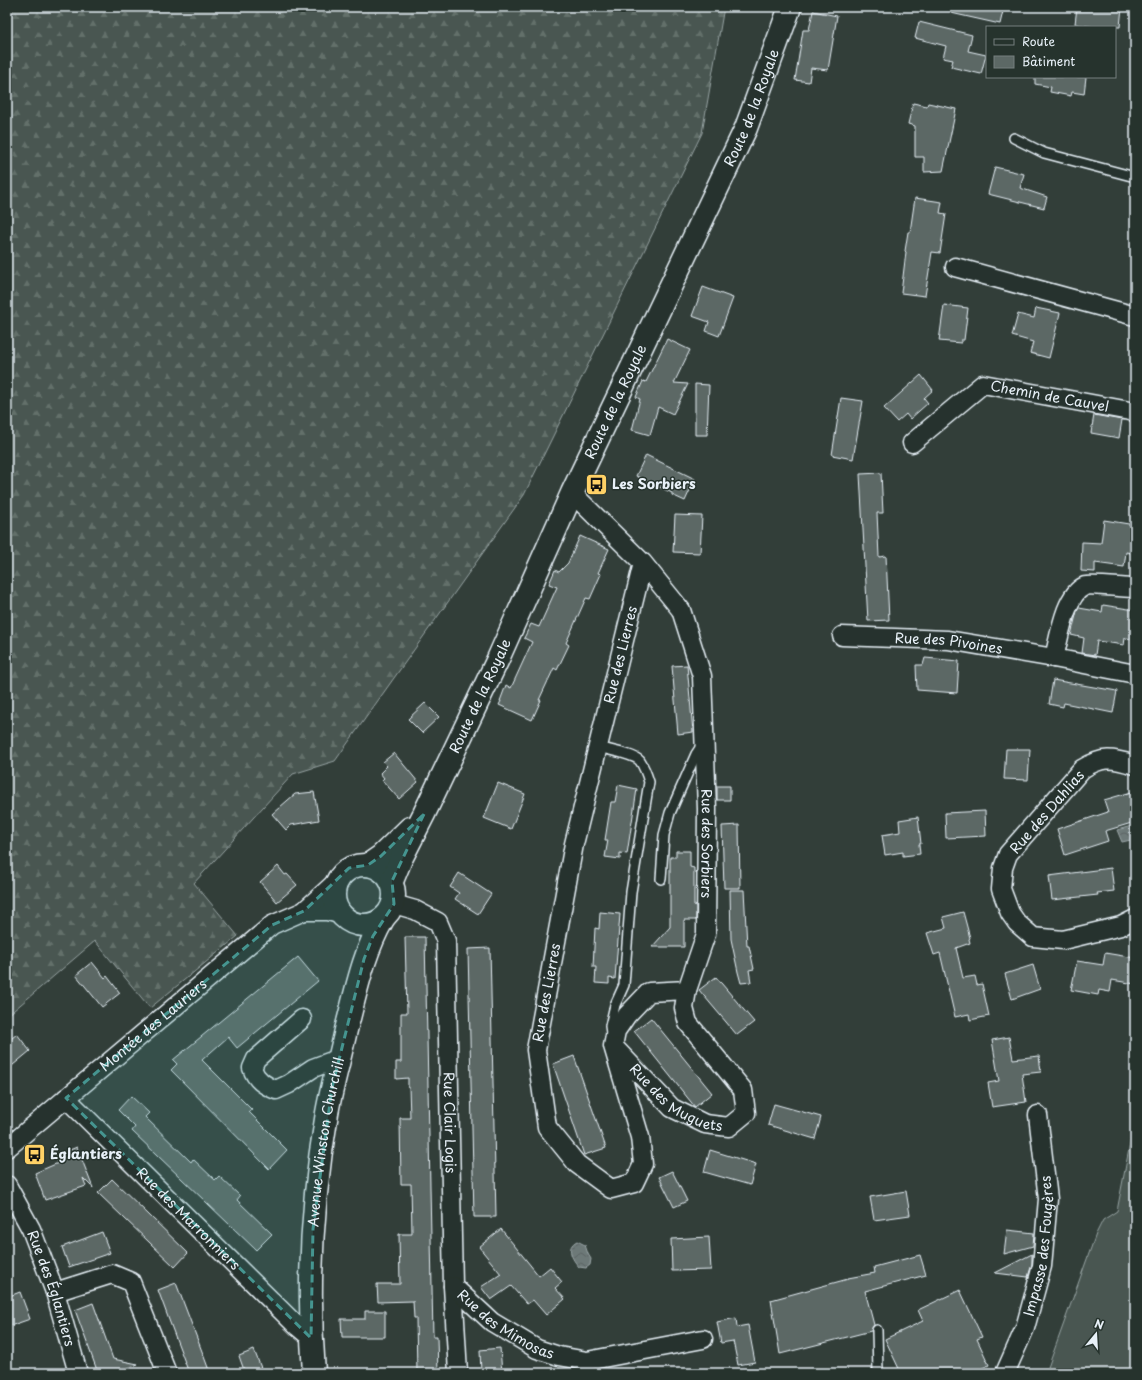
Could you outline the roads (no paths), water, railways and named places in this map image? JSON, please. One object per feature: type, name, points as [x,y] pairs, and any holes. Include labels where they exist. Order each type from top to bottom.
[{"type":"main road","name":"Route de la Royale","points":[[392,881],[401,859],[498,659],[572,493],[746,128],[790,7]]},
{"type":"main road","name":"Route de la Royale","points":[[368,865],[381,856],[424,814]]},
{"type":"main road","points":[[346,918],[360,925],[368,925],[376,923],[388,912],[395,893],[392,881],[377,867],[358,865],[349,868],[336,882],[334,890],[336,907],[346,918],[364,959]]},
{"type":"main road","name":"Avenue Winston Churchill","points":[[314,1373],[311,1338],[313,1229],[318,1176],[327,1114],[364,959],[373,936],[388,912]]},
{"type":"street","points":[[955,267],[1135,316]]},
{"type":"street","name":"Chemin de Cauvel","points":[[912,443],[983,384],[1135,412]]},
{"type":"street","name":"Rue des Sorbiers","points":[[572,493],[643,563],[681,610],[702,676],[707,809],[706,934],[687,990]]},
{"type":"street","name":"Rue des Lierres","points":[[613,1046],[640,1137],[643,1164],[634,1184],[611,1189],[577,1164],[547,1127],[536,1050],[574,844],[643,563]]},
{"type":"street","points":[[1054,658],[1064,618],[1076,592],[1086,586],[1135,588]]},
{"type":"street","name":"Rue des Pivoines","points":[[842,636],[948,640],[1054,658],[1135,674]]},
{"type":"street","name":"Rue des Dahlias","points":[[1135,765],[1115,759],[1095,761],[1082,769],[1008,854],[1003,868],[1001,889],[1010,913],[1017,923],[1033,937],[1063,940],[1121,926],[1135,919]]},
{"type":"street","name":"Montée des Lauriers","points":[[7,1148],[272,925],[304,911],[336,882]]},
{"type":"street","name":"Rue Clair Logis","points":[[388,912],[415,910],[438,922],[446,941],[453,1286],[458,1373]]},
{"type":"street","name":"Montée des Lauriers","points":[[304,911],[327,911],[346,918]]},
{"type":"street","points":[[613,1046],[616,1031],[627,1015],[649,992],[687,990]]},
{"type":"street","name":"Rue des Muguets","points":[[613,1046],[672,1108],[705,1124],[729,1127],[746,1114],[743,1090],[688,1023],[684,1008],[687,990]]},
{"type":"street","points":[[302,1019],[256,1058],[252,1068],[255,1077],[265,1085],[276,1090],[289,1084],[313,1068],[340,1058]]},
{"type":"street","name":"Rue des Marronniers","points":[[66,1098],[298,1327],[311,1338]]},
{"type":"street","name":"Impasse des Fougères","points":[[1004,1373],[1025,1328],[1042,1266],[1048,1199],[1038,1115]]},
{"type":"street","name":"Rue des Églantiers","points":[[7,1185],[31,1229],[55,1292],[78,1373]]},
{"type":"street","points":[[55,1292],[112,1274],[131,1282],[168,1373]]},
{"type":"street","name":"Rue des Mimosas","points":[[453,1286],[492,1322],[537,1349],[589,1367],[703,1339]]},
{"type":"lane","points":[[1014,138],[1044,153],[1135,177]]},
{"type":"lane","points":[[661,879],[664,835],[670,813],[696,754],[704,740]]},
{"type":"lane","points":[[598,747],[639,760],[646,772],[649,782],[631,892],[624,986],[615,1005],[610,1026],[613,1046]]},
{"type":"lane","points":[[877,1330],[878,1373]]},
{"type":"water","points":[[1135,825],[1135,839],[1122,842],[1117,830]]},
{"type":"water","points":[[577,1241],[585,1245],[591,1259],[590,1265],[586,1268],[579,1267],[572,1257],[571,1246]]},
{"type":"place","name":"Les Sorbiers","points":[[597,484]]},
{"type":"place","name":"Églantiers","points":[[35,1154]]}]
